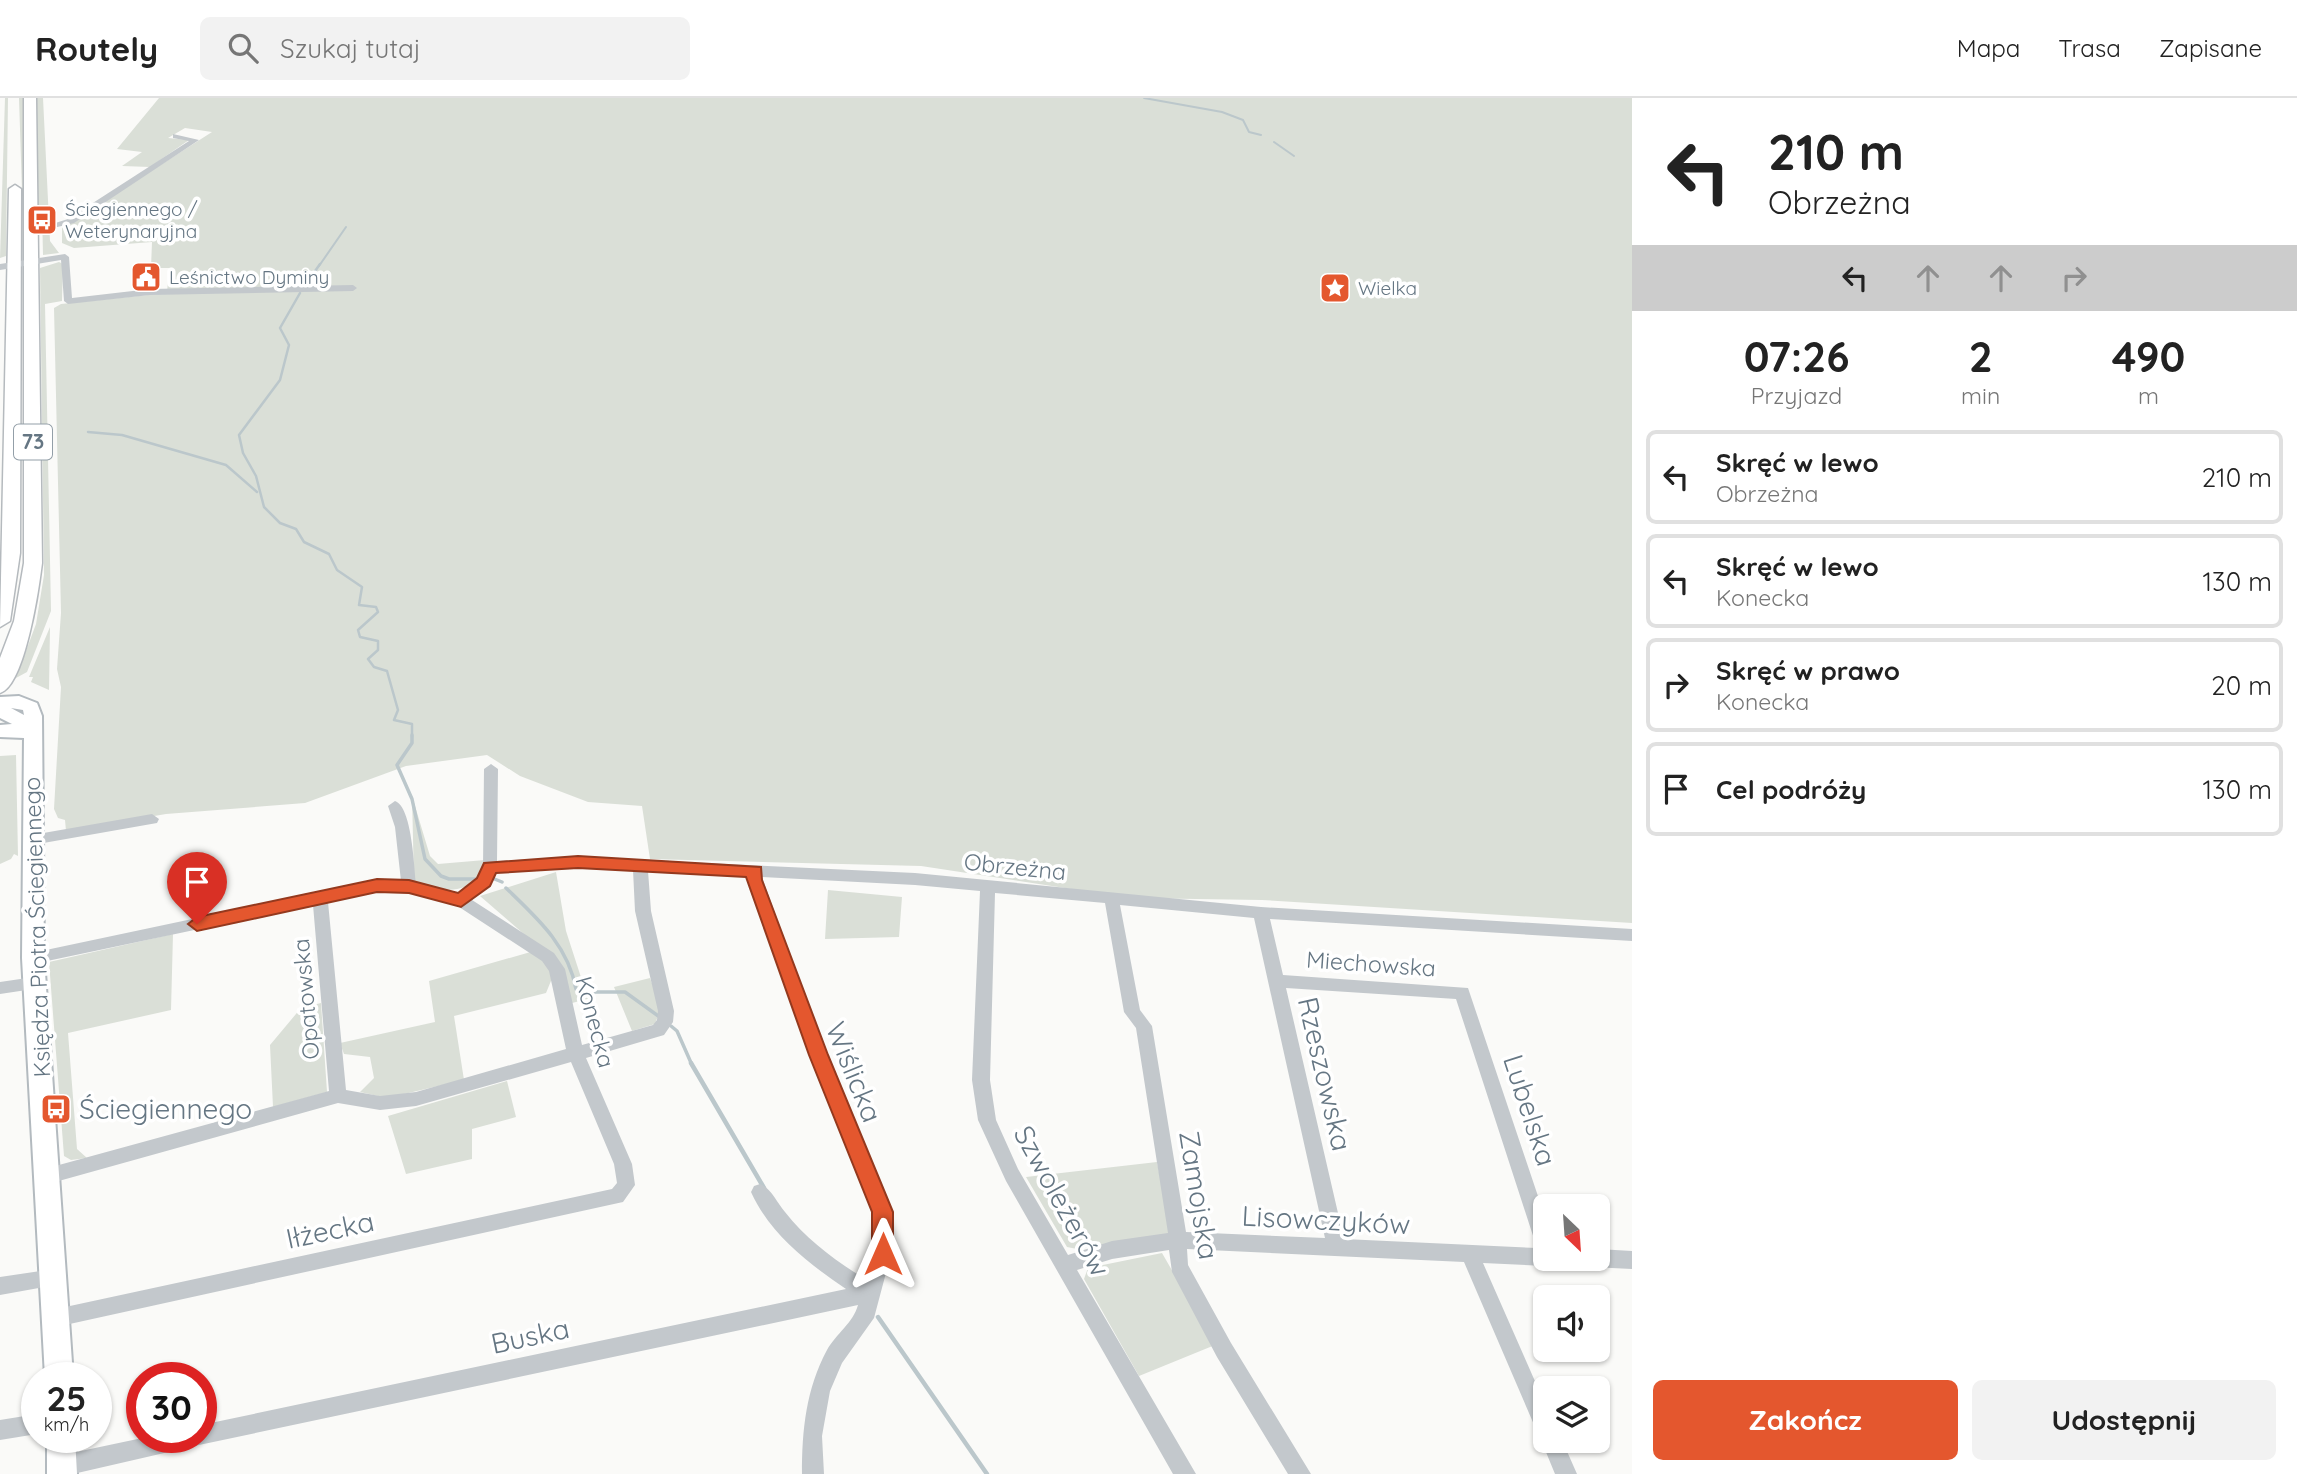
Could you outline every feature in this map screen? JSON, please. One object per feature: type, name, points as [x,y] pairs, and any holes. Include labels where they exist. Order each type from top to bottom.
[{"type":"main road","name":"73","points":[[0,685],[24,621],[33,563],[30,98]]},
{"type":"main road","name":"73","points":[[0,621],[11,553],[7,266],[15,174]]},
{"type":"street","points":[[52,227],[71,221],[205,134]]},
{"type":"street","points":[[176,135],[195,140]]},
{"type":"street","points":[[7,266],[66,259],[68,301],[150,292],[353,288]]},
{"type":"street","points":[[0,703],[19,702],[31,707],[32,731]]},
{"type":"street","points":[[0,710],[32,731]]},
{"type":"street","points":[[0,731],[32,731]]},
{"type":"street","name":"Księdza Piotra Ściegiennego","points":[[32,731],[34,971],[58,1362]]},
{"type":"street","points":[[461,901],[484,882],[490,867],[491,769]]},
{"type":"street","points":[[395,806],[401,827],[409,887]]},
{"type":"street","points":[[32,840],[152,819]]},
{"type":"street","name":"Obrzeżna","points":[[490,867],[578,862],[915,879],[1261,913],[1630,939]]},
{"type":"street","points":[[48,1176],[338,1096],[380,1103],[416,1098],[658,1030],[666,1022],[666,1012],[643,911],[640,865]]},
{"type":"street","name":"Wiślicka","points":[[755,872],[754,880],[818,1055],[883,1212],[883,1254],[870,1293]]},
{"type":"street","name":"Konecka","points":[[0,988],[34,971],[377,886],[409,887],[461,901],[548,957],[557,969],[576,1055],[623,1164],[626,1185],[617,1196]]},
{"type":"street","name":"Szwoleżerów","points":[[988,886],[982,1098],[998,1151],[1185,1474]]},
{"type":"street","name":"Opatowska","points":[[320,898],[338,1096]]},
{"type":"street","name":"Zamojska","points":[[1112,900],[1132,1012],[1144,1026],[1179,1266],[1192,1294],[1300,1474]]},
{"type":"street","name":"Rzeszowska","points":[[1261,913],[1337,1248]]},
{"type":"street","name":"Miechowska","points":[[1278,981],[1462,993]]},
{"type":"street","name":"Lubelska","points":[[1462,993],[1533,1208]]},
{"type":"street","points":[[760,1192],[784,1228],[800,1245],[870,1293],[864,1318],[835,1356],[821,1391],[812,1436],[813,1474]]},
{"type":"street","name":"Iłżecka","points":[[56,1318],[617,1196]]},
{"type":"street","name":"Lisowczyków","points":[[1064,1265],[1112,1250],[1177,1240],[1533,1257]]},
{"type":"street","points":[[1471,1256],[1533,1399]]},
{"type":"street","points":[[1610,1259],[1632,1260]]},
{"type":"street","points":[[0,1286],[54,1278]]},
{"type":"street","name":"Buska","points":[[217,1432],[870,1293]]},
{"type":"street","points":[[0,1430],[21,1427]]},
{"type":"street","points":[[62,1470],[129,1453]]},
{"type":"street","points":[[1557,1453],[1566,1474]]},
{"type":"shaded area","points":[[5,98],[8,98],[6,256],[0,258]]},
{"type":"shaded area","points":[[19,98],[25,98],[24,254]]},
{"type":"shaded area","points":[[36,98],[43,98],[50,241],[59,253],[43,255],[42,212],[39,211],[38,205]]},
{"type":"shaded area","points":[[159,98],[1632,98],[1632,923],[1262,900],[1130,898],[921,866],[650,859],[642,806],[588,802],[520,776],[487,755],[406,766],[305,803],[166,814],[66,831],[65,820],[58,818],[54,809],[61,687],[57,669],[61,613],[54,308],[61,304],[167,293],[169,268],[151,268],[152,242],[74,248],[62,243],[62,228],[212,132],[185,128],[168,138],[189,140],[150,167],[122,166],[142,152],[117,149]]},
{"type":"shaded area","points":[[59,262],[63,264],[62,301],[45,304],[51,611],[27,672],[16,678],[36,624],[44,575],[40,268]]},
{"type":"shaded area","points":[[50,627],[49,690],[31,682],[33,677],[29,677]]},
{"type":"shaded area","points":[[16,755],[18,856],[14,854],[11,859],[0,864],[0,756]]},
{"type":"shaded area","points":[[412,796],[430,856],[438,864],[485,860],[482,877],[466,887],[449,890],[414,882]]},
{"type":"shaded area","points":[[556,872],[566,931],[588,999],[572,1003],[555,961],[480,896]]},
{"type":"shaded area","points":[[828,890],[902,897],[899,937],[825,939]]},
{"type":"shaded area","points":[[173,934],[171,1010],[68,1033],[77,1149],[87,1158],[71,1160],[64,1156],[49,962]]},
{"type":"shaded area","points":[[534,951],[547,962],[553,976],[546,993],[454,1016],[464,1080],[387,1098],[360,1092],[374,1078],[370,1057],[344,1054],[340,1043],[435,1022],[429,981]]},
{"type":"shaded area","points":[[650,978],[661,1008],[655,1024],[632,1031],[614,987]]},
{"type":"shaded area","points":[[321,1003],[327,1092],[273,1107],[270,1045],[301,1008]]},
{"type":"shaded area","points":[[507,1081],[516,1117],[472,1129],[472,1159],[406,1174],[388,1116]]},
{"type":"shaded area","points":[[1157,1162],[1169,1223],[1168,1234],[1077,1249],[1067,1247],[1026,1177]]},
{"type":"shaded area","points":[[1162,1253],[1215,1345],[1139,1376],[1084,1279],[1088,1268]]},
{"type":"waterway","points":[[1144,98],[1222,112],[1243,120],[1249,132],[1261,135]]},
{"type":"waterway","points":[[1274,142],[1294,156]]},
{"type":"waterway","points":[[319,266],[346,227]]},
{"type":"waterway","points":[[304,287],[320,264]]},
{"type":"waterway","points":[[300,293],[280,328],[289,345],[280,380],[239,435],[243,453],[256,476],[264,507],[280,523],[296,529],[304,542],[329,554],[337,570],[362,587],[359,605],[376,607],[378,612],[358,630],[360,637],[378,641],[378,650],[368,659],[374,667],[387,671],[398,710],[394,720],[412,724],[412,743],[397,765],[412,799],[425,859],[441,876],[449,879],[479,879]]},
{"type":"waterway","points":[[88,432],[122,435],[226,465],[257,492]]},
{"type":"waterway","points":[[492,878],[502,882]]},
{"type":"waterway","points":[[506,888],[550,933],[566,959],[576,989],[587,992],[625,992],[661,1018]]},
{"type":"waterway","points":[[671,1026],[677,1031],[691,1064]]},
{"type":"waterway","points":[[691,1064],[764,1188]]},
{"type":"waterway","points":[[878,1317],[987,1474]]},
{"type":"place","name":"Ściegiennego / Weterynaryjna","points":[[42,220]]},
{"type":"place","name":"Leśnictwo Dyminy","points":[[146,277]]},
{"type":"place","name":"Wielka","points":[[1335,288]]},
{"type":"place","name":"Ściegiennego","points":[[56,1109]]},
{"type":"route","points":[[197,924],[377,886],[409,887],[461,901],[484,882],[490,867],[578,862],[755,872],[754,880],[818,1055],[883,1212],[883,1254]]}]
